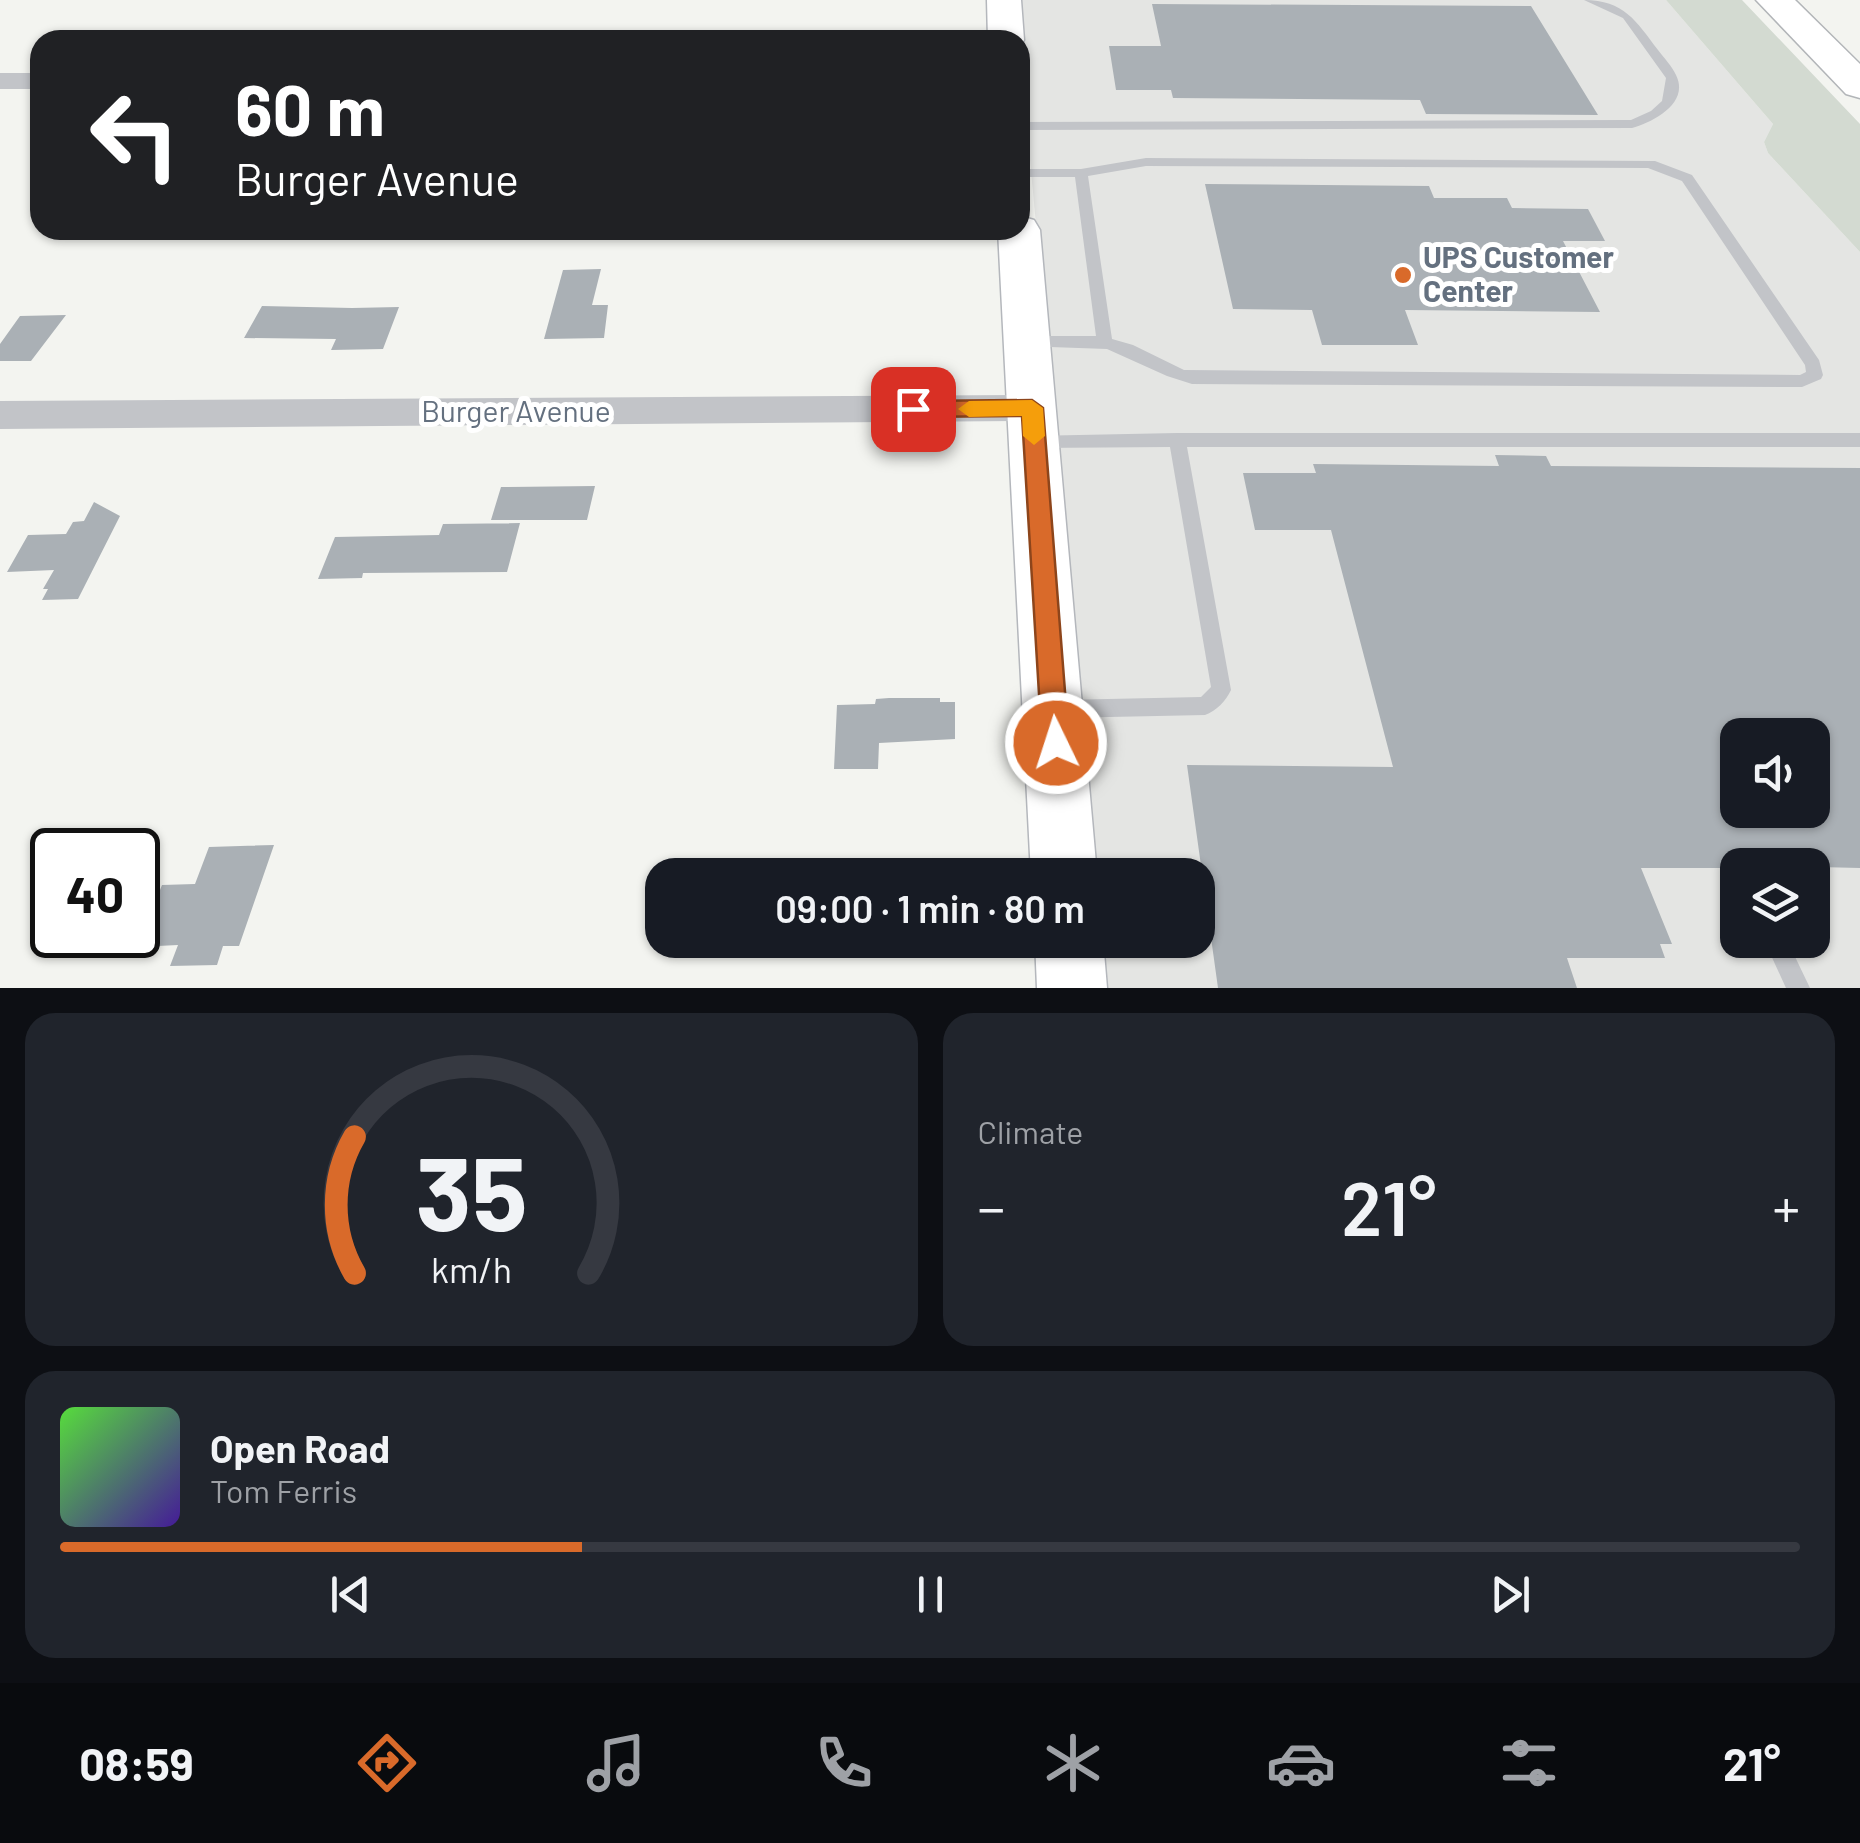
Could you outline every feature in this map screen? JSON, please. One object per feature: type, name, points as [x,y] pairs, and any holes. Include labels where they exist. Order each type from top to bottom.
[{"type":"highway","points":[[1774,0],[1860,86]]},
{"type":"highway","points":[[1816,0],[1860,42]]},
{"type":"street","points":[[1004,0],[1006,30]]},
{"type":"street","points":[[0,81],[30,80]]},
{"type":"street","points":[[1021,240],[1063,858]]},
{"type":"street","name":"Burger Avenue","points":[[0,415],[1033,425]]},
{"type":"street","points":[[1070,958],[1072,988]]},
{"type":"lane","points":[[1030,126],[1632,124],[1654,118],[1670,95],[1672,78],[1627,16],[1590,0]]},
{"type":"lane","points":[[1027,342],[1105,342],[1123,347],[1170,374],[1192,378],[1802,381],[1815,375],[1813,364],[1687,178],[1673,169],[1650,164],[1146,162],[1081,173],[1030,173]]},
{"type":"lane","points":[[1081,173],[1105,342]]},
{"type":"lane","points":[[1033,425],[1177,440],[1860,440]]},
{"type":"lane","points":[[1054,710],[1205,706],[1221,690],[1177,440]]},
{"type":"lane","points":[[1784,958],[1798,988]]},
{"type":"shaded area","points":[[1015,0],[1666,0],[1773,124],[1764,142],[1768,153],[1860,252],[1860,988],[1107,988],[1104,958],[1215,958],[1215,858],[1095,858],[1030,160],[1030,30],[1018,30]]},
{"type":"shaded area","points":[[1666,0],[1742,0],[1860,124],[1860,252],[1768,153],[1764,142],[1773,124]]},
{"type":"building","points":[[1152,4],[1531,6],[1598,115],[1426,114],[1420,100],[1173,98],[1171,90],[1116,90],[1109,46],[1161,46]]},
{"type":"building","name":"UPS Customer Center","points":[[1205,184],[1429,186],[1434,198],[1507,198],[1512,208],[1588,209],[1605,241],[1563,241],[1600,312],[1405,310],[1418,345],[1322,345],[1312,310],[1233,309]]},
{"type":"building","points":[[601,269],[592,305],[608,305],[604,338],[544,339],[563,270]]},
{"type":"building","points":[[262,306],[399,307],[383,349],[331,350],[336,339],[244,338]]},
{"type":"building","points":[[66,315],[31,361],[0,361],[0,344],[20,316]]},
{"type":"building","points":[[1495,455],[1546,456],[1551,466],[1860,468],[1860,868],[1830,867],[1830,848],[1720,848],[1720,868],[1641,868],[1672,944],[1660,944],[1665,958],[1567,958],[1577,988],[1218,988],[1214,958],[1215,858],[1200,858],[1187,765],[1393,767],[1331,530],[1255,530],[1243,473],[1316,473],[1313,464],[1499,466]]},
{"type":"building","points":[[595,486],[587,520],[491,520],[501,487]]},
{"type":"building","points":[[94,502],[120,516],[78,599],[42,600],[48,589],[43,589],[54,570],[7,572],[28,535],[66,534],[73,522],[84,521]]},
{"type":"building","points":[[520,523],[507,572],[363,573],[362,578],[318,579],[335,537],[439,535],[443,524]]},
{"type":"building","points":[[940,698],[940,702],[955,702],[955,739],[879,743],[878,769],[834,769],[837,705],[875,704],[876,699]]},
{"type":"building","points":[[274,845],[239,946],[223,946],[217,965],[170,966],[178,945],[160,946],[160,890],[162,885],[195,884],[209,847]]},
{"type":"slow traffic","points":[[969,409],[1032,408],[1034,436]]},
{"type":"place","name":"UPS Customer Center","points":[[1403,275]]},
{"type":"route","points":[[913,409],[1032,408],[1056,743]]}]
